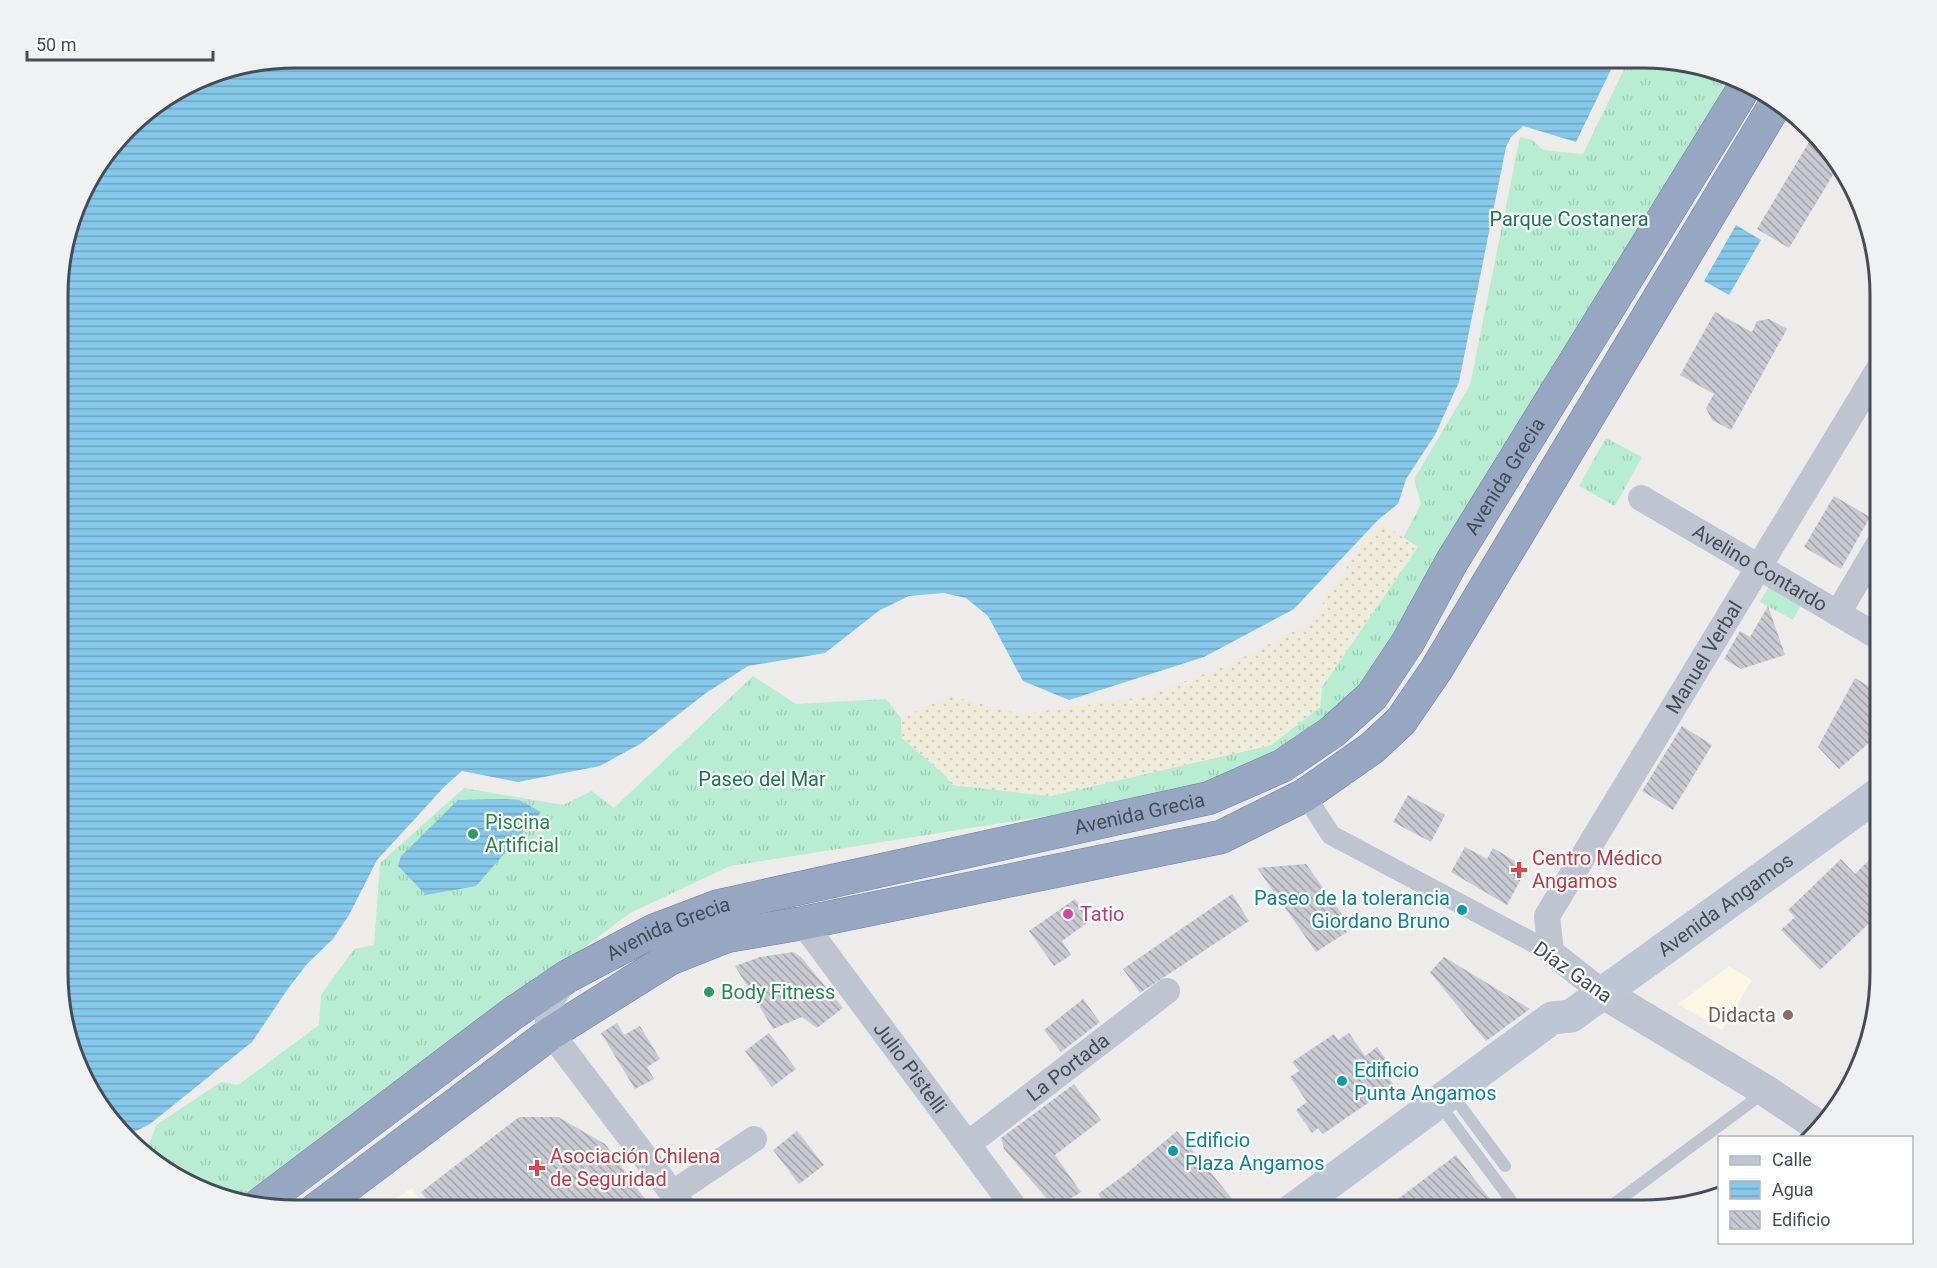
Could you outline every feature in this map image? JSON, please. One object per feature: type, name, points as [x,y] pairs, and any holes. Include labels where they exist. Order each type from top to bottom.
[{"type":"highway","name":"Avenida Grecia","points":[[267,1199],[512,1014],[568,976],[631,940],[719,906],[1209,798],[1282,766],[1332,732],[1372,696],[1408,642],[1451,563],[1742,91]]},
{"type":"highway","name":"Avenida Grecia","points":[[329,1200],[551,1033],[669,959],[727,936],[803,923],[1221,837],[1305,795],[1372,748],[1401,721],[1418,695],[1773,109]]},
{"type":"main road","name":"Avenida Angamos","points":[[1306,1200],[1552,1018],[1571,1016],[1870,800]]},
{"type":"main road","name":"Avenida Angamos","points":[[1334,1200],[1563,1035],[1571,1016]]},
{"type":"street","name":"Manuel Verbal","points":[[1551,952],[1547,916],[1870,384]]},
{"type":"street","name":"Avelino Contardo","points":[[1641,498],[1870,632]]},
{"type":"street","points":[[1838,613],[1870,559]]},
{"type":"street","name":"Díaz Gana","points":[[1305,795],[1331,835],[1551,952],[1603,993],[1766,1091],[1813,1123]]},
{"type":"street","name":"Julio Pistelli","points":[[803,923],[1009,1200]]},
{"type":"street","points":[[568,976],[550,1003],[547,1024],[551,1033],[677,1200]]},
{"type":"street","name":"La Portada","points":[[968,1144],[1167,991]]},
{"type":"street","points":[[681,1200],[754,1139]]},
{"type":"lane","points":[[1619,1200],[1766,1091]]},
{"type":"lane","points":[[1455,1112],[1505,1166]]},
{"type":"lane","points":[[1455,1112],[1512,1200]]},
{"type":"shaded area","points":[[1729,966],[1752,980],[1722,1030],[1678,1004]]},
{"type":"shaded area","points":[[412,1188],[420,1200],[394,1200]]},
{"type":"green space","points":[[1625,68],[1672,69],[1702,75],[1726,84],[1415,615],[1330,727],[1205,791],[730,866],[630,913],[347,1127],[248,1196],[194,1177],[168,1162],[147,1146],[150,1143],[156,1125],[221,1082],[238,1085],[319,1025],[321,995],[354,949],[374,945],[380,863],[464,788],[563,805],[592,791],[614,808],[753,676],[796,704],[886,699],[901,718],[902,738],[945,775],[953,785],[1050,796],[1271,745],[1320,707],[1322,687],[1417,548],[1403,538],[1421,504],[1414,479],[1470,385],[1520,137],[1532,140],[1543,150],[1583,154]]},
{"type":"green space","points":[[1606,438],[1642,457],[1615,506],[1579,486]]},
{"type":"green space","points":[[1769,586],[1801,605],[1793,620],[1760,602]]},
{"type":"sand","points":[[1383,524],[1418,547],[1322,687],[1320,707],[1271,745],[1050,796],[952,785],[945,775],[902,738],[901,718],[950,696],[1020,714],[1143,697],[1228,665],[1310,623],[1366,538]]},
{"type":"water","points":[[279,68],[1612,68],[1576,142],[1523,126],[1511,137],[1506,147],[1459,382],[1435,435],[1406,479],[1398,504],[1379,519],[1294,609],[1204,657],[1069,700],[1023,681],[988,616],[966,598],[944,593],[909,596],[880,610],[825,653],[748,666],[706,693],[640,744],[600,766],[518,782],[462,771],[445,786],[377,860],[349,915],[333,939],[307,964],[252,1042],[150,1124],[133,1133],[114,1112],[85,1061],[75,1033],[69,1003],[68,279],[75,235],[91,194],[114,156],[156,114],[207,85],[235,75]]},
{"type":"water","points":[[1736,225],[1761,240],[1729,295],[1704,281]]},
{"type":"water","name":"Piscina Artificial","points":[[458,800],[519,800],[541,812],[476,886],[426,895],[398,866],[401,856]]},
{"type":"building","points":[[1810,141],[1834,173],[1789,248],[1757,229]]},
{"type":"building","points":[[1715,312],[1752,332],[1757,321],[1769,319],[1787,329],[1731,430],[1712,420],[1706,408],[1714,394],[1680,375]]},
{"type":"building","points":[[1834,496],[1870,517],[1841,569],[1804,547]]},
{"type":"building","points":[[1768,606],[1785,655],[1741,669],[1724,659],[1740,631],[1750,637]]},
{"type":"building","points":[[1855,678],[1870,687],[1870,742],[1839,769],[1818,747]]},
{"type":"building","points":[[1682,726],[1712,745],[1673,810],[1642,791]]},
{"type":"building","points":[[1408,795],[1445,815],[1431,842],[1393,822]]},
{"type":"building","points":[[1465,847],[1487,859],[1493,848],[1527,868],[1507,905],[1451,872]]},
{"type":"building","points":[[1841,859],[1855,874],[1870,859],[1870,922],[1820,970],[1781,930],[1795,917],[1788,910]]},
{"type":"building","points":[[1306,864],[1342,914],[1339,920],[1347,932],[1316,952],[1257,868]]},
{"type":"building","points":[[1232,894],[1249,921],[1140,993],[1123,969]]},
{"type":"building","points":[[1075,899],[1090,921],[1062,941],[1071,955],[1054,966],[1029,931]]},
{"type":"building","points":[[793,952],[801,957],[843,1008],[817,1028],[802,1017],[773,1029],[735,966],[760,957]]},
{"type":"building","points":[[1444,957],[1530,1009],[1486,1041],[1430,972]]},
{"type":"building","points":[[1083,999],[1100,1022],[1061,1052],[1044,1030]]},
{"type":"building","points":[[617,1023],[624,1035],[640,1026],[660,1059],[647,1067],[654,1079],[635,1089],[601,1033]]},
{"type":"building","points":[[769,1033],[796,1069],[772,1087],[745,1051]]},
{"type":"building","name":"Edificio Punta Angamos","points":[[1349,1033],[1365,1056],[1377,1047],[1394,1071],[1387,1075],[1394,1085],[1323,1134],[1318,1128],[1312,1133],[1296,1110],[1307,1102],[1290,1077],[1299,1071],[1292,1062],[1334,1034],[1338,1040]]},
{"type":"building","points":[[1074,1084],[1101,1120],[1055,1155],[1081,1192],[1068,1200],[1048,1200],[1004,1149],[1001,1138]]},
{"type":"building","name":"Asociación Chilena de Seguridad","points":[[519,1117],[558,1117],[605,1144],[646,1200],[427,1200],[421,1192]]},
{"type":"building","points":[[797,1131],[824,1165],[799,1184],[773,1150]]},
{"type":"building","name":"Edificio Plaza Angamos","points":[[1177,1131],[1233,1200],[1102,1200],[1098,1194]]},
{"type":"building","points":[[1456,1155],[1491,1200],[1397,1200]]},
{"type":"place","name":"Piscina Artificial","points":[[473,834]]},
{"type":"place","name":"Centro Médico Angamos","points":[[1519,870]]},
{"type":"place","name":"Paseo de la tolerancia Giordano Bruno","points":[[1462,910]]},
{"type":"place","name":"Tatio","points":[[1068,914]]},
{"type":"place","name":"Body Fitness","points":[[709,992]]},
{"type":"place","name":"Didacta","points":[[1788,1015]]},
{"type":"place","name":"Edificio Punta Angamos","points":[[1342,1081]]},
{"type":"place","name":"Edificio Plaza Angamos","points":[[1173,1151]]},
{"type":"place","name":"Asociación Chilena de Seguridad","points":[[537,1168]]},
{"type":"park label","name":"Parque Costanera","points":[[1569,219]]},
{"type":"park label","name":"Paseo del Mar","points":[[762,779]]}]
